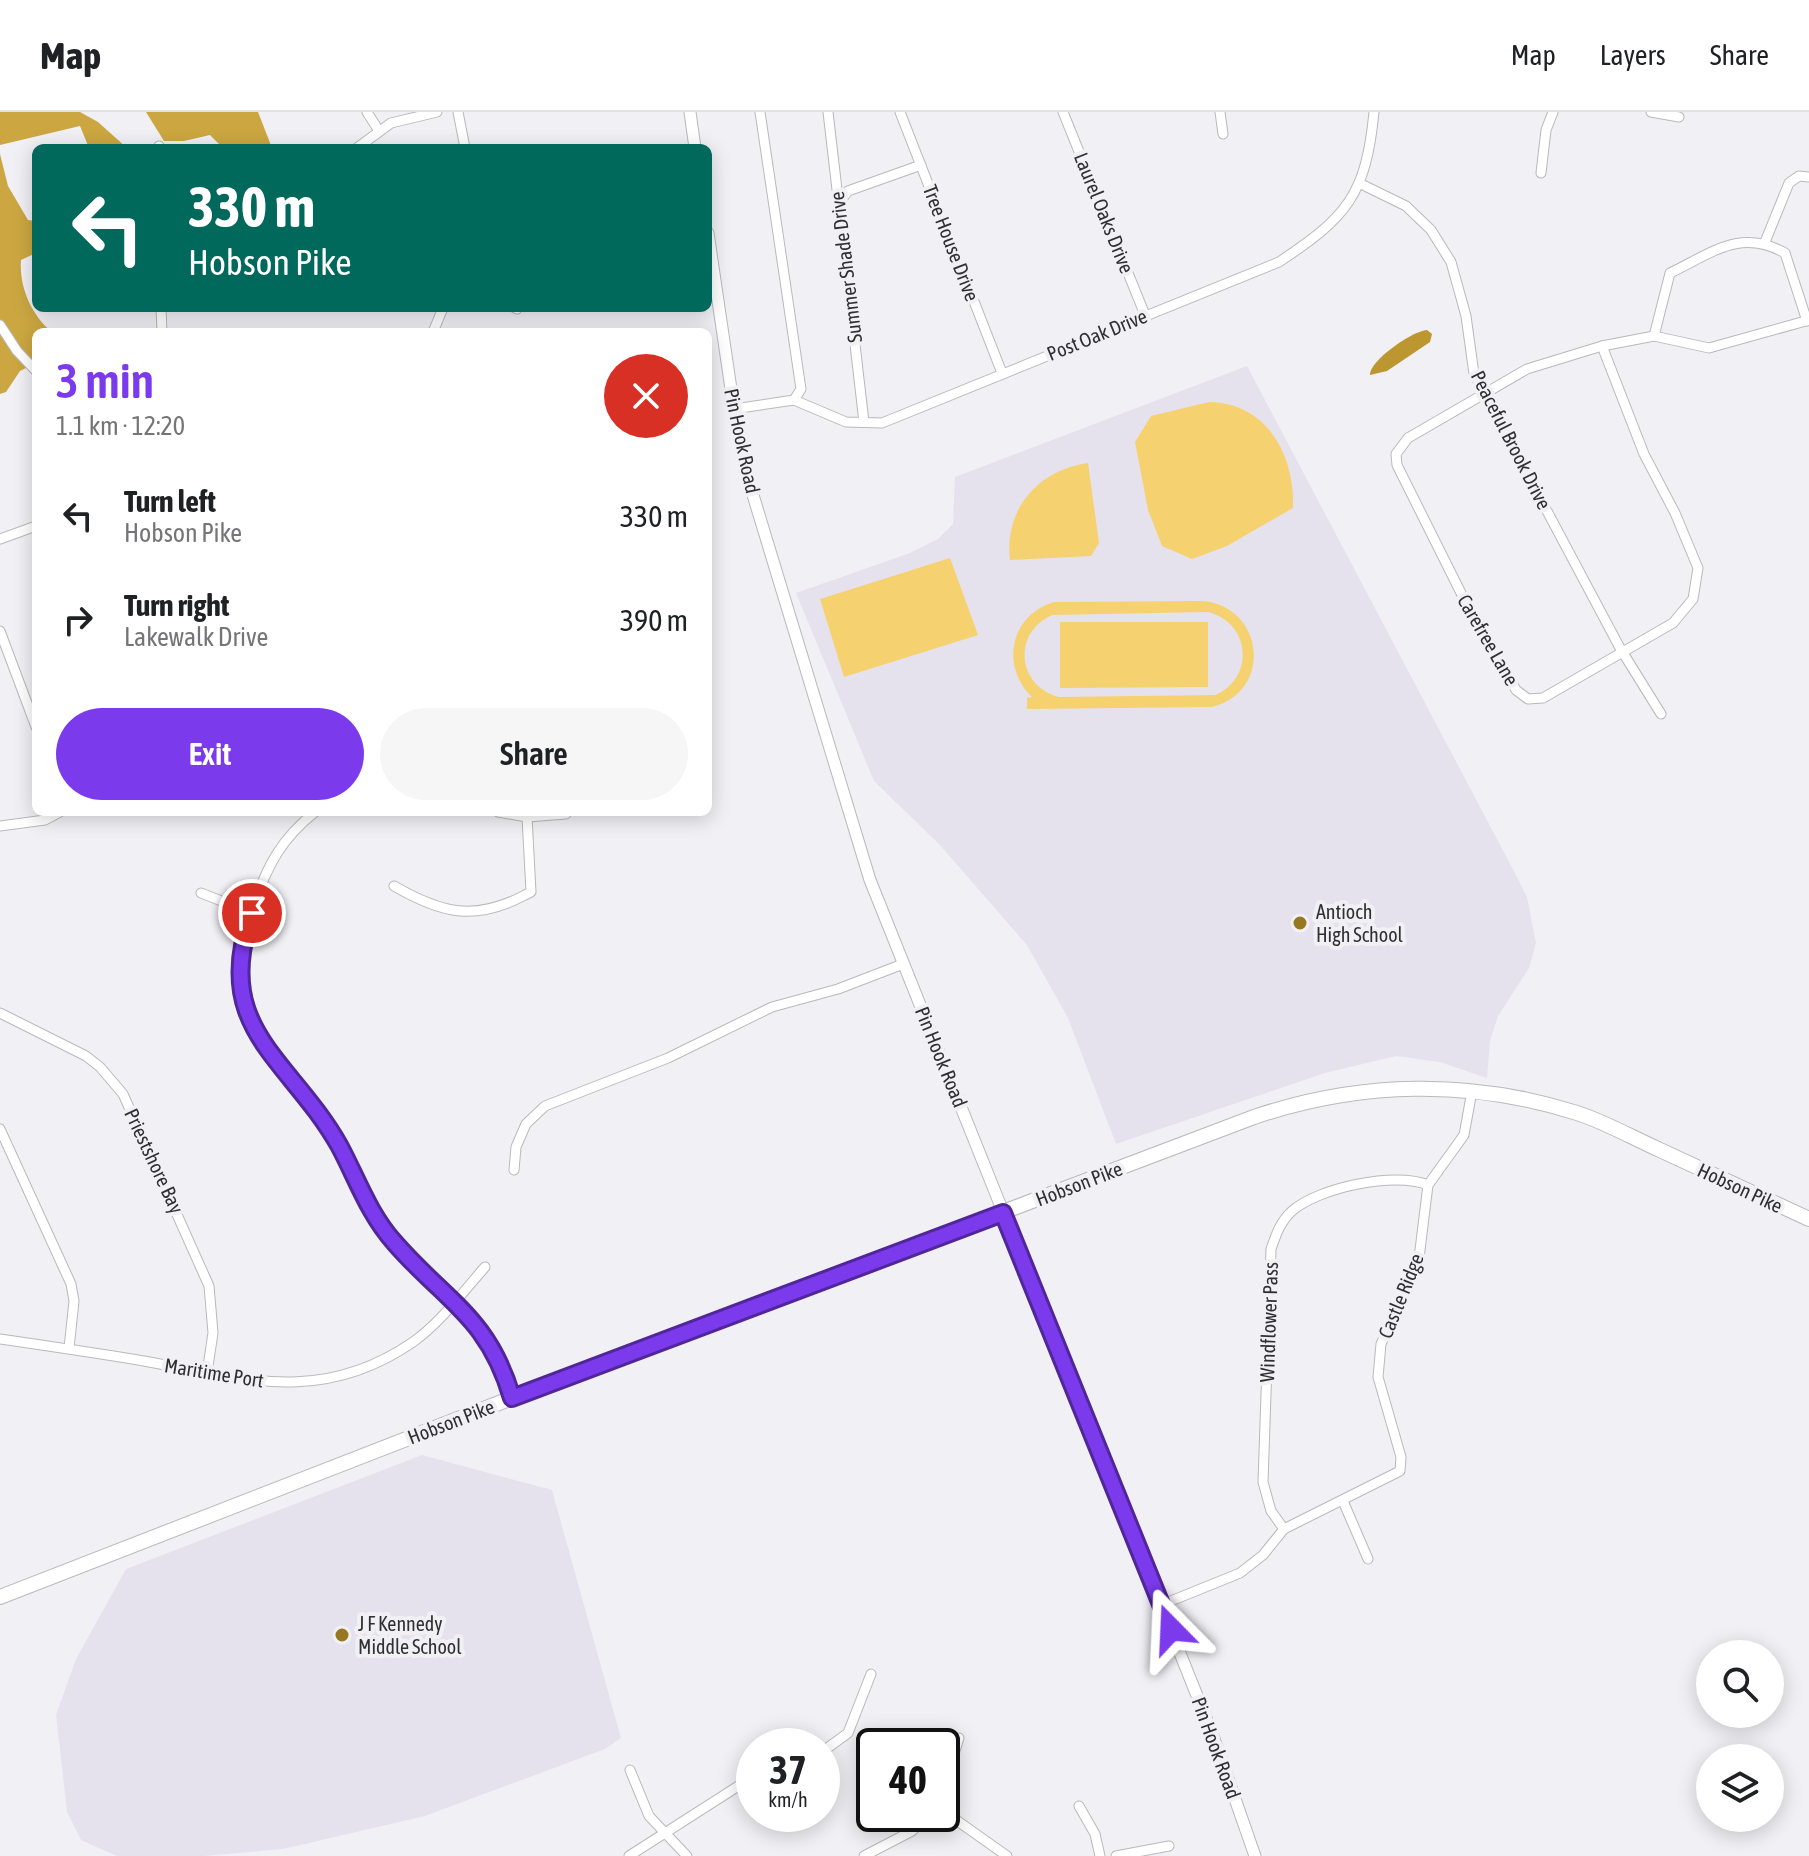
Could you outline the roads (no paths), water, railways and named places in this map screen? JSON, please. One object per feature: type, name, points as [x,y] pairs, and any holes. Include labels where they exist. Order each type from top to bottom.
[{"type":"main road","name":"Hobson Pike","points":[[0,1597],[512,1398],[1291,1105],[1380,1089],[1472,1091],[1530,1100],[1579,1114],[1809,1219]]},
{"type":"street","points":[[367,112],[379,131]]},
{"type":"street","points":[[362,144],[391,123],[437,112]]},
{"type":"street","points":[[458,112],[464,144]]},
{"type":"street","points":[[690,112],[694,144]]},
{"type":"street","points":[[734,409],[794,400],[801,389],[760,112]]},
{"type":"street","name":"Summer Shade Drive","points":[[828,112],[864,422]]},
{"type":"street","name":"Tree House Drive","points":[[900,112],[1002,373]]},
{"type":"street","name":"Laurel Oaks Drive","points":[[1063,112],[1145,315]]},
{"type":"street","points":[[1220,112],[1223,134]]},
{"type":"street","name":"Post Oak Drive","points":[[794,400],[846,422],[882,423],[1279,262],[1324,233],[1361,184],[1370,151],[1374,112]]},
{"type":"street","points":[[1541,173],[1546,130],[1553,112]]},
{"type":"street","points":[[1651,112],[1679,117]]},
{"type":"street","points":[[839,203],[848,191],[921,165]]},
{"type":"street","points":[[1765,242],[1789,183],[1799,176],[1809,177]]},
{"type":"street","name":"Peaceful Brook Drive","points":[[1361,184],[1406,206],[1431,230],[1451,262],[1466,316],[1474,374],[1621,650],[1661,714]]},
{"type":"street","points":[[1654,336],[1670,273],[1739,240],[1765,242],[1785,253],[1808,321]]},
{"type":"street","name":"Pin Hook Road","points":[[712,260],[734,409],[764,539],[870,880],[1212,1733],[1255,1856]]},
{"type":"street","name":"Carefree Lane","points":[[1602,346],[1644,454],[1675,513],[1698,568],[1693,599],[1673,623],[1621,650],[1543,698],[1528,699],[1516,690],[1474,619],[1397,465],[1396,454],[1408,438],[1527,369],[1602,346],[1654,336],[1709,348],[1808,321]]},
{"type":"street","points":[[0,325],[32,367]]},
{"type":"street","points":[[0,539],[32,527]]},
{"type":"street","points":[[0,631],[32,716]]},
{"type":"street","points":[[0,826],[45,820],[52,816]]},
{"type":"street","points":[[311,816],[274,853],[244,934],[239,976],[242,1001],[260,1042],[317,1112],[392,1240],[474,1319],[501,1361],[512,1398]]},
{"type":"street","points":[[521,816],[540,816]]},
{"type":"street","points":[[394,886],[428,906],[456,914],[515,901],[531,892],[527,817]]},
{"type":"street","points":[[201,893],[252,913]]},
{"type":"street","points":[[514,1170],[516,1147],[526,1124],[545,1106],[668,1058],[772,1007],[838,989],[903,964]]},
{"type":"street","name":"Priestshore Bay","points":[[0,1013],[86,1056],[123,1094],[207,1278],[213,1316],[207,1373]]},
{"type":"street","name":"Castle Ridge","points":[[1161,1605],[1240,1573],[1263,1555],[1284,1529],[1395,1476],[1402,1465],[1381,1396],[1378,1359],[1388,1321],[1419,1258],[1428,1185],[1464,1135],[1472,1091]]},
{"type":"street","points":[[0,1129],[71,1284],[69,1348]]},
{"type":"street","name":"Windflower Pass","points":[[1284,1529],[1271,1511],[1263,1482],[1271,1249],[1278,1229],[1294,1209],[1330,1191],[1398,1180],[1428,1185]]},
{"type":"street","name":"Maritime Port","points":[[0,1339],[69,1348],[262,1384],[340,1378],[415,1341],[485,1267]]},
{"type":"street","points":[[1343,1501],[1368,1559]]},
{"type":"street","points":[[840,1739],[848,1733],[871,1674]]},
{"type":"street","points":[[630,1770],[649,1816],[687,1856]]},
{"type":"street","points":[[629,1856],[736,1788]]},
{"type":"street","points":[[1079,1806],[1095,1834],[1100,1856]]},
{"type":"street","points":[[960,1823],[1007,1856]]},
{"type":"street","points":[[865,1856],[910,1832]]},
{"type":"street","points":[[1116,1856],[1169,1846]]},
{"type":"place","name":"Antioch High School","points":[[1300,923]]},
{"type":"place","name":"J F Kennedy Middle School","points":[[342,1635]]}]
